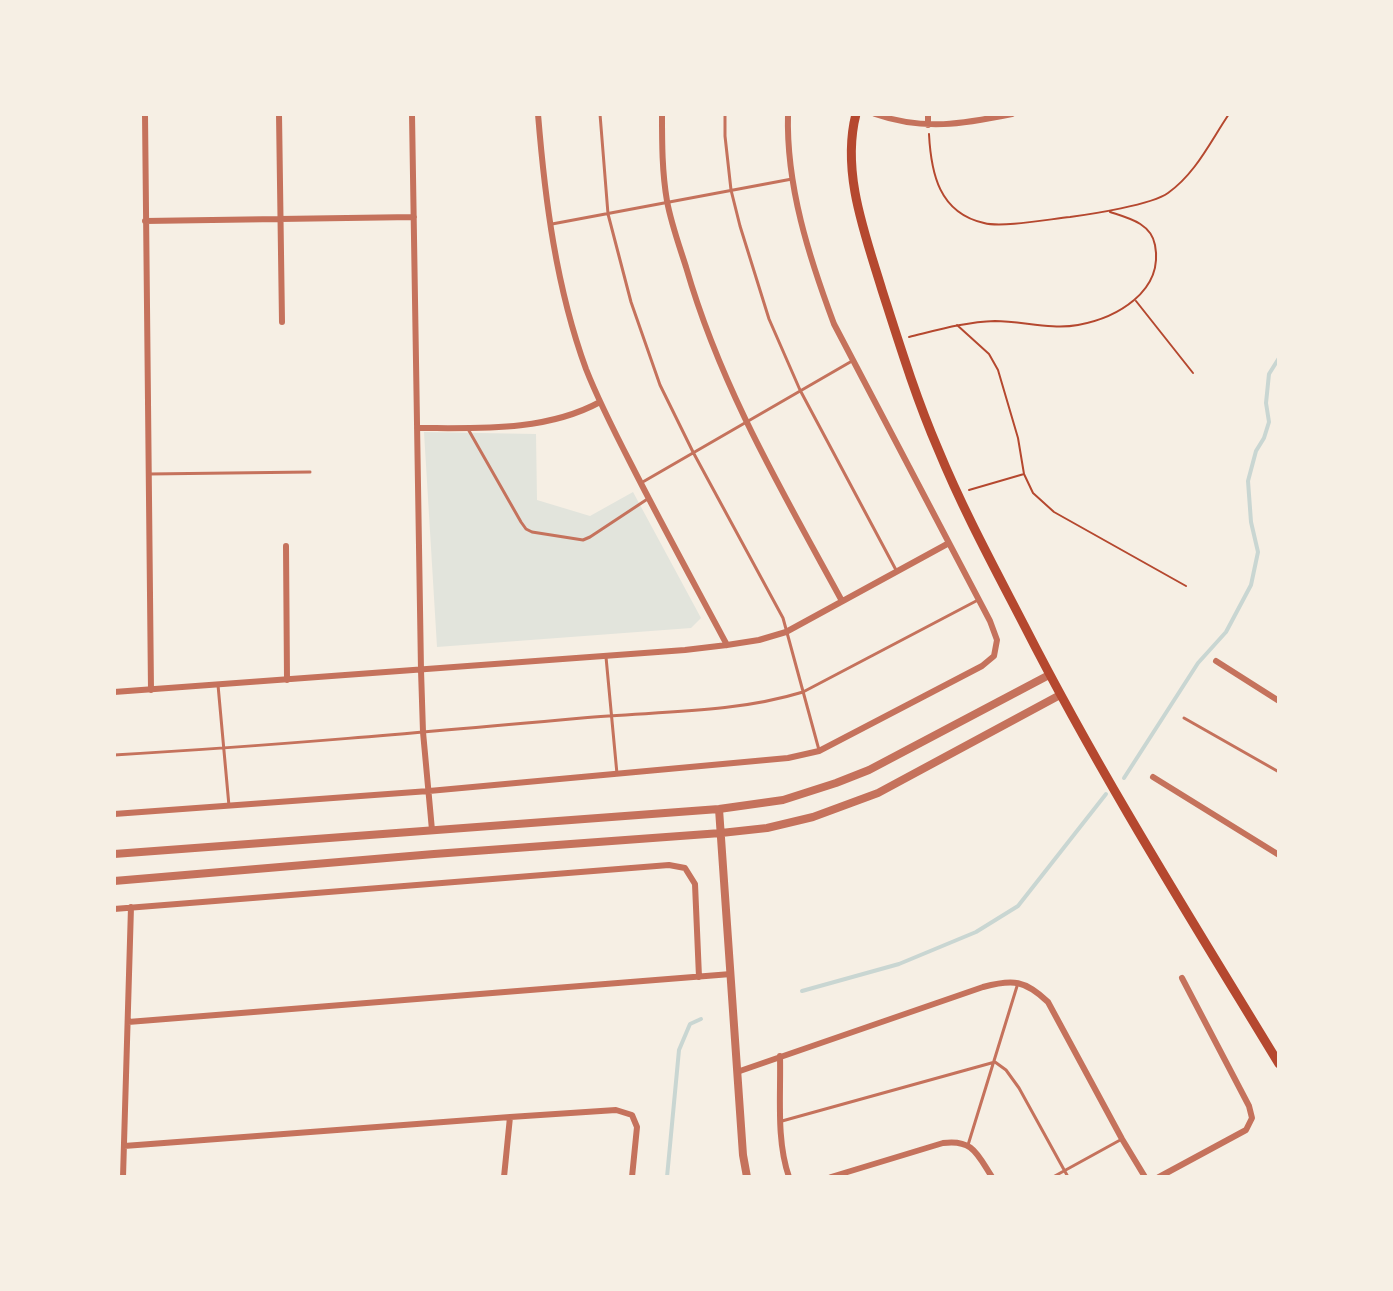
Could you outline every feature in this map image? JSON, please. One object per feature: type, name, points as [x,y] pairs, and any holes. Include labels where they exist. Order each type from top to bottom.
[{"type":"main road","points":[[856,114],[852,154],[855,190],[862,222],[921,407],[958,493],[1060,695],[1122,805],[1279,1064]]},
{"type":"street","points":[[145,114],[151,690]]},
{"type":"street","points":[[279,114],[282,322]]},
{"type":"street","points":[[412,114],[421,669],[423,732],[432,830]]},
{"type":"street","points":[[538,114],[554,251],[571,321],[586,368],[640,483],[727,645]]},
{"type":"street","points":[[662,114],[664,175],[668,203],[695,299],[720,366],[745,421],[842,601]]},
{"type":"street","points":[[114,814],[429,791],[788,758],[819,751],[982,666],[994,656],[997,640],[979,600],[834,324],[818,280],[792,179],[788,114]]},
{"type":"street","points":[[875,114],[898,121],[928,125],[962,124],[1012,114]]},
{"type":"street","points":[[928,114],[928,125]]},
{"type":"street","points":[[145,221],[414,217]]},
{"type":"street","points":[[417,428],[534,424],[580,413],[600,402]]},
{"type":"street","points":[[114,693],[606,657],[759,640],[786,632],[949,543]]},
{"type":"street","points":[[286,546],[287,680]]},
{"type":"street","points":[[1216,661],[1279,701]]},
{"type":"street","points":[[114,854],[719,809],[783,800],[868,770],[1049,675]]},
{"type":"street","points":[[114,881],[434,854],[721,834],[767,828],[813,817],[878,793],[1060,695]]},
{"type":"street","points":[[1154,777],[1279,855]]},
{"type":"street","points":[[719,809],[743,1155],[747,1177]]},
{"type":"street","points":[[114,909],[669,864],[686,868],[694,884],[699,977]]},
{"type":"street","points":[[123,1177],[131,907]]},
{"type":"street","points":[[128,1022],[731,974]]},
{"type":"street","points":[[1159,1177],[1246,1130],[1252,1118],[1249,1106],[1182,978]]},
{"type":"street","points":[[737,1072],[983,987],[998,983],[1018,982],[1034,988],[1048,1002],[1145,1177]]},
{"type":"street","points":[[780,1056],[784,1165],[789,1177]]},
{"type":"street","points":[[124,1146],[616,1110],[632,1115],[637,1127],[632,1177]]},
{"type":"street","points":[[504,1177],[510,1117]]},
{"type":"street","points":[[831,1177],[942,1143],[957,1141],[968,1145],[992,1177]]},
{"type":"lane","points":[[600,114],[608,214],[631,302],[657,375],[693,452],[783,618],[819,751]]},
{"type":"lane","points":[[725,114],[724,136],[731,190],[769,319],[800,390],[897,572]]},
{"type":"lane","points":[[550,225],[792,179]]},
{"type":"lane","points":[[640,483],[852,361]]},
{"type":"lane","points":[[467,428],[521,522],[526,529],[532,532],[583,540],[649,498]]},
{"type":"lane","points":[[147,474],[310,472]]},
{"type":"lane","points":[[114,755],[224,749],[610,715],[740,707],[803,692],[979,600]]},
{"type":"lane","points":[[606,657],[617,774]]},
{"type":"lane","points":[[218,685],[229,806]]},
{"type":"lane","points":[[1184,718],[1279,772]]},
{"type":"lane","points":[[968,1145],[1018,982]]},
{"type":"lane","points":[[781,1121],[994,1062],[1006,1070],[1019,1088],[1068,1177]]},
{"type":"lane","points":[[1053,1177],[1122,1139]]},
{"type":"path","points":[[928,125],[931,165],[943,197],[964,215],[984,224],[1107,211],[1165,195],[1188,175],[1229,114]]},
{"type":"path","points":[[898,340],[957,325],[994,321],[1077,325],[1112,314],[1136,301],[1146,289],[1153,273],[1155,243],[1148,231],[1137,221],[1107,211]]},
{"type":"path","points":[[1136,301],[1193,373]]},
{"type":"path","points":[[957,325],[990,354],[998,370],[1018,438],[1024,474],[1033,493],[1054,512],[1186,586]]},
{"type":"path","points":[[958,493],[1024,474]]},
{"type":"shaded area","points":[[424,432],[536,434],[537,500],[590,516],[633,492],[701,618],[691,628],[437,647]]},
{"type":"waterway","points":[[1124,778],[1198,663],[1226,632],[1251,585],[1258,552],[1251,522],[1248,481],[1256,451],[1264,438],[1269,422],[1266,403],[1269,374],[1279,358]]},
{"type":"waterway","points":[[802,991],[899,964],[976,932],[1018,906],[1106,794]]},
{"type":"waterway","points":[[667,1177],[679,1050],[690,1024],[701,1019]]}]
